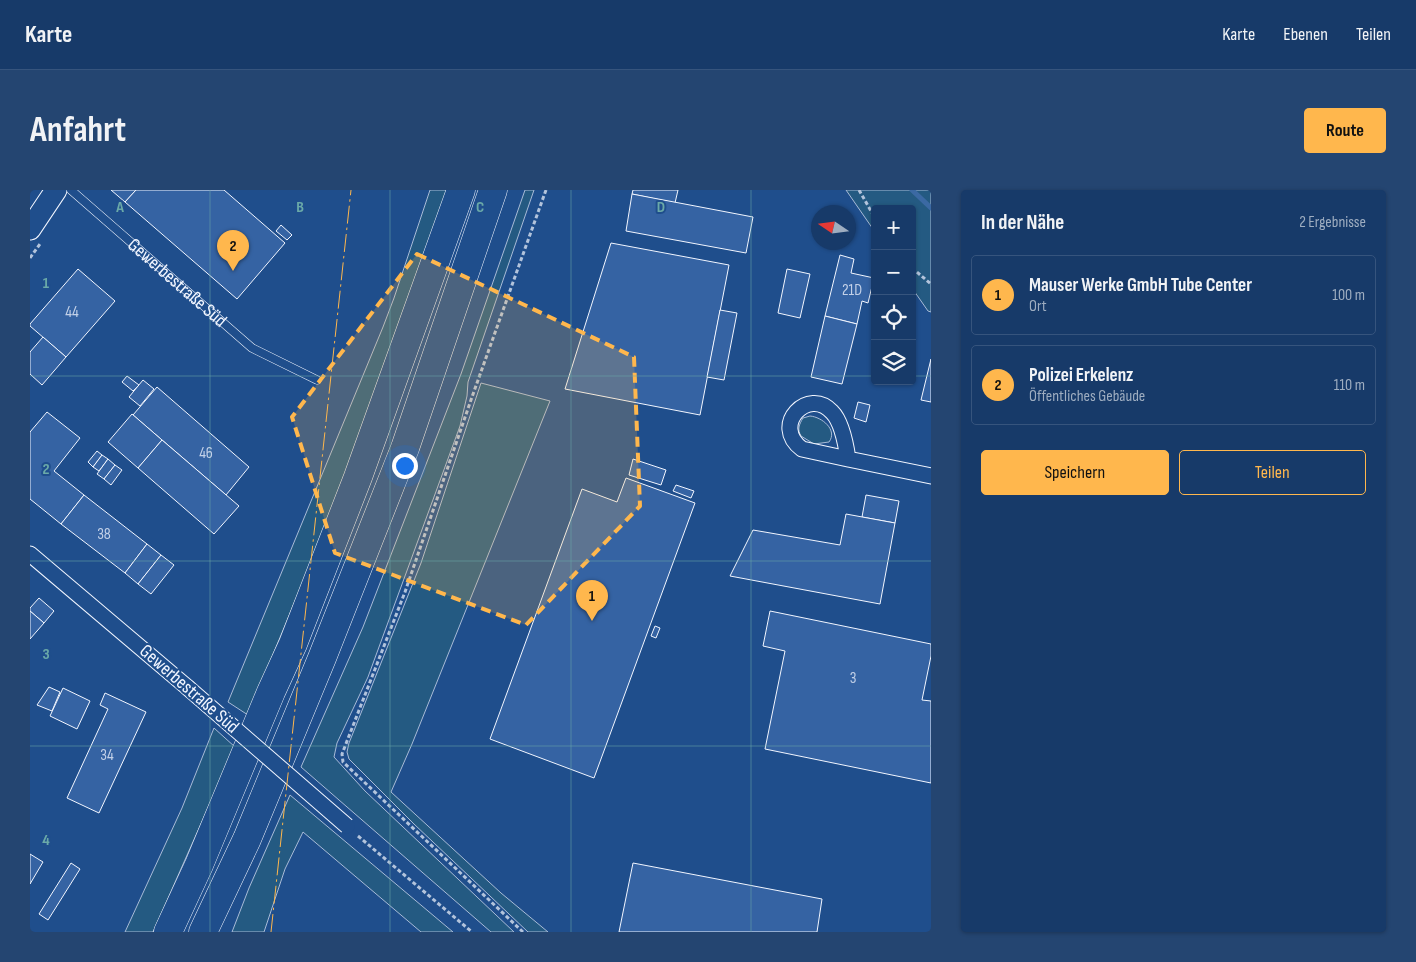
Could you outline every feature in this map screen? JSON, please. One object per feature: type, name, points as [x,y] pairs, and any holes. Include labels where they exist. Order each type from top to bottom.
[{"type":"highway","points":[[168,932],[199,865],[293,644],[358,477],[461,190]]},
{"type":"highway","points":[[203,932],[247,839],[322,658],[405,448],[493,190]]},
{"type":"highway","points":[[223,932],[237,895],[247,839]]},
{"type":"street","points":[[30,229],[56,190]]},
{"type":"street","points":[[848,459],[931,476]]},
{"type":"street","name":"Gewerbestraße Süd","points":[[30,554],[347,826]]},
{"type":"lane","name":"Gewerbestraße Süd","points":[[70,190],[252,348],[317,380]]},
{"type":"path","points":[[523,932],[343,762],[342,754],[405,592],[546,190]]},
{"type":"path","points":[[859,190],[871,211]]},
{"type":"path","points":[[916,271],[931,284]]},
{"type":"path","points":[[347,826],[472,932]]},
{"type":"highlighted area","points":[[417,254],[634,357],[640,506],[526,625],[335,553],[292,417]]},
{"type":"shaded area","points":[[430,190],[452,190],[354,458],[248,715],[228,702],[383,327]]},
{"type":"shaded area","points":[[525,190],[534,190],[468,382],[467,396],[460,426],[368,677],[337,743],[334,757],[365,791],[514,932],[491,932],[301,767],[363,627],[461,374]]},
{"type":"shaded area","points":[[846,190],[931,190],[931,312],[928,311],[916,294],[916,205],[871,205],[871,226]]},
{"type":"shaded area","points":[[481,383],[550,401],[391,792],[501,893],[548,932],[528,932],[414,824],[349,759],[347,752],[421,563]]},
{"type":"shaded area","points":[[810,416],[824,422],[830,429],[832,433],[829,442],[814,444],[801,436],[800,423],[803,418]]},
{"type":"shaded area","points":[[214,728],[235,747],[153,932],[125,932],[182,808]]},
{"type":"shaded area","points":[[290,795],[453,932],[421,932],[303,832],[285,869],[264,932],[232,932]]},
{"type":"building","points":[[111,190],[136,190],[125,202]]},
{"type":"building","points":[[136,190],[224,190],[285,243],[237,299],[125,202]]},
{"type":"building","points":[[633,190],[678,190],[675,203],[632,194]]},
{"type":"building","points":[[632,194],[753,217],[746,253],[626,231]]},
{"type":"building","points":[[281,225],[292,235],[287,240],[276,231]]},
{"type":"building","points":[[611,243],[729,265],[700,415],[565,389]]},
{"type":"building","points":[[840,255],[854,259],[851,273],[871,277],[871,290],[868,303],[862,301],[857,324],[825,316]]},
{"type":"building","points":[[78,269],[115,301],[66,357],[30,324]]},
{"type":"building","points":[[787,269],[810,274],[800,318],[778,313]]},
{"type":"building","points":[[720,310],[737,313],[724,380],[707,377]]},
{"type":"building","points":[[825,316],[857,324],[842,384],[811,377]]},
{"type":"building","points":[[43,337],[66,357],[42,385],[30,374],[30,352]]},
{"type":"building","points":[[931,359],[931,402],[921,400]]},
{"type":"building","points":[[127,376],[139,385],[133,391],[122,382]]},
{"type":"building","points":[[143,380],[154,389],[140,406],[129,397]]},
{"type":"building","points":[[157,387],[249,467],[226,495],[133,415]]},
{"type":"building","points":[[858,402],[870,405],[866,422],[854,418]]},
{"type":"building","points":[[47,412],[80,438],[54,471],[84,495],[61,524],[30,499],[30,432]]},
{"type":"building","points":[[132,414],[162,440],[138,468],[108,442]]},
{"type":"building","points":[[162,440],[239,506],[214,534],[138,468]]},
{"type":"building","points":[[97,451],[102,455],[93,467],[88,462]]},
{"type":"building","points":[[102,455],[108,459],[99,471],[93,467]]},
{"type":"building","points":[[108,459],[115,465],[104,479],[97,474]]},
{"type":"building","points":[[633,459],[666,470],[661,485],[629,475]]},
{"type":"building","points":[[115,465],[122,470],[111,485],[104,479]]},
{"type":"building","points":[[626,478],[695,503],[594,778],[490,739],[582,489],[617,502]]},
{"type":"building","points":[[676,485],[694,491],[691,498],[673,491]]},
{"type":"building","points":[[84,495],[147,544],[125,573],[61,524]]},
{"type":"building","points":[[866,495],[899,501],[895,523],[862,517]]},
{"type":"building","points":[[846,514],[895,523],[880,604],[730,576],[753,530],[840,545]]},
{"type":"building","points":[[147,544],[161,555],[138,584],[125,573]]},
{"type":"building","points":[[161,555],[174,565],[151,594],[138,584]]},
{"type":"building","points":[[39,598],[54,611],[44,623],[30,611],[30,608]]},
{"type":"building","points":[[30,611],[44,623],[30,639]]},
{"type":"building","points":[[770,611],[931,644],[931,656],[922,700],[931,701],[931,783],[765,749],[785,651],[763,646]]},
{"type":"building","points":[[655,626],[660,628],[656,638],[651,636]]},
{"type":"building","points":[[49,687],[60,692],[52,711],[37,705]]},
{"type":"building","points":[[63,688],[90,701],[77,729],[50,716]]},
{"type":"building","points":[[105,693],[146,712],[99,813],[67,798],[108,709],[100,705]]},
{"type":"building","points":[[30,854],[43,862],[30,884]]},
{"type":"building","points":[[71,863],[80,869],[48,920],[39,914]]},
{"type":"building","points":[[633,863],[822,899],[817,932],[619,932]]},
{"type":"waterway","points":[[912,190],[931,208]]},
{"type":"power","points":[[271,932],[351,190]]},
{"type":"place","name":"Polizei Erkelenz","points":[[233,271]]},
{"type":"place","name":"Mauser Werke GmbH Tube Center","points":[[592,621]]}]
